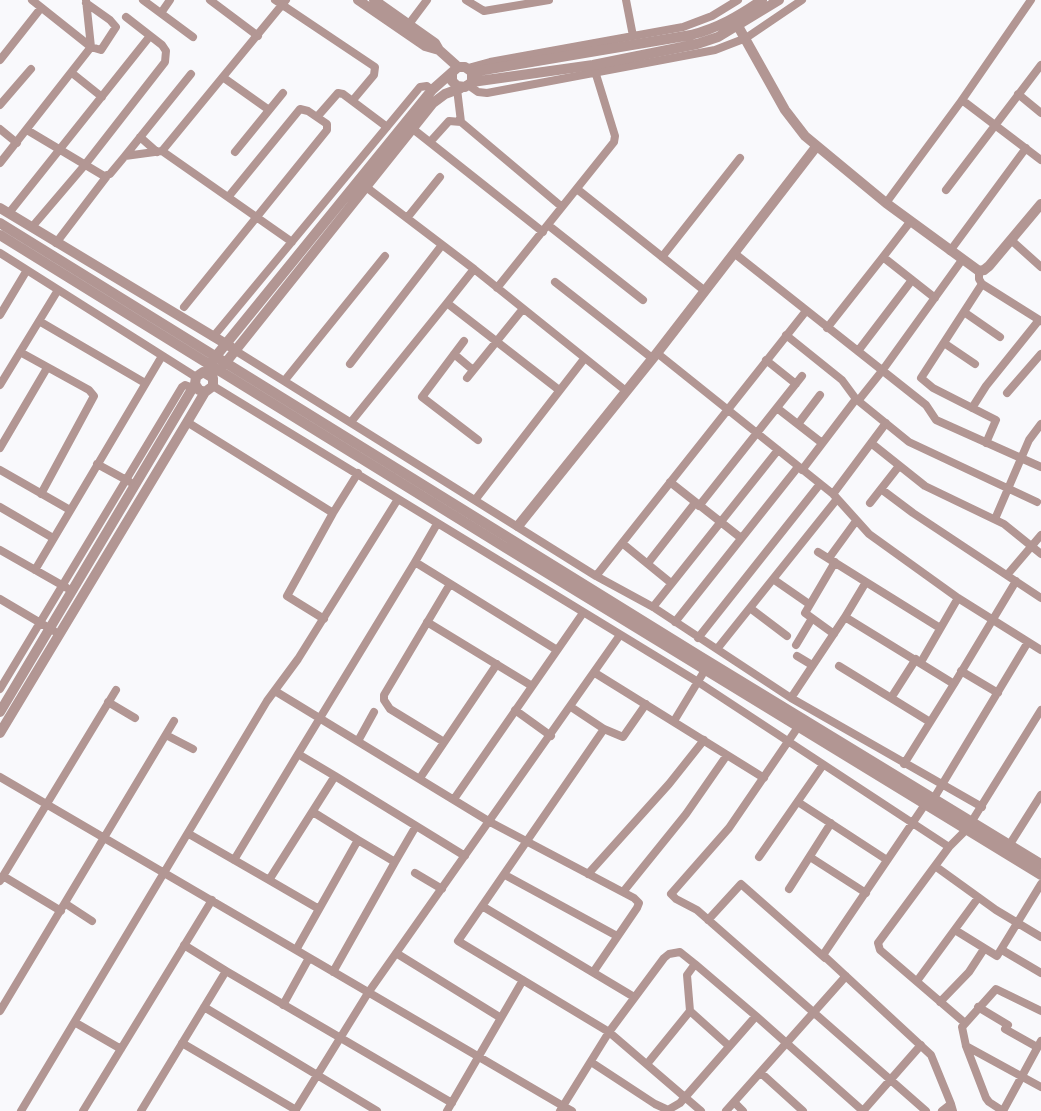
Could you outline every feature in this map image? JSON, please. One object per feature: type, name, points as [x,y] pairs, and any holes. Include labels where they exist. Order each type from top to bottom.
[{"type":"street","points":[[32,0],[91,47],[101,50],[116,27],[110,20],[86,2]]},
{"type":"street","points":[[143,0],[193,37]]},
{"type":"street","points":[[161,13],[170,0]]},
{"type":"street","points":[[210,0],[258,36]]},
{"type":"street","points":[[358,0],[435,43],[461,78],[461,122]]},
{"type":"street","points":[[374,0],[406,28]]},
{"type":"street","points":[[406,28],[427,0]]},
{"type":"street","points":[[466,0],[484,11],[549,0]]},
{"type":"street","points":[[626,0],[633,36]]},
{"type":"street","points":[[0,733],[55,631],[73,592],[202,374],[432,90],[461,78],[490,62],[698,22],[738,0]]},
{"type":"street","points":[[594,69],[698,44],[718,37],[762,0]]},
{"type":"street","points":[[0,712],[55,631],[216,378],[433,103],[461,78],[691,35],[736,22],[779,0]]},
{"type":"street","points":[[442,53],[447,66],[461,78],[594,69],[715,50],[746,38],[802,0]]},
{"type":"street","points":[[886,203],[962,100],[1031,0]]},
{"type":"street","points":[[0,163],[91,47],[86,2]]},
{"type":"street","points":[[125,156],[159,151],[224,78],[258,36],[281,2],[375,67],[374,75],[353,100]]},
{"type":"street","points":[[0,60],[41,8]]},
{"type":"street","points":[[32,228],[84,166],[165,62],[166,51],[126,17]]},
{"type":"street","points":[[736,22],[785,110],[816,147],[910,222],[978,271],[984,270],[1041,204]]},
{"type":"street","points":[[150,36],[59,150],[4,210],[285,380],[596,576],[653,607],[792,698],[907,765],[943,783],[982,808]]},
{"type":"street","points":[[946,190],[1018,94],[1038,75],[1041,65]]},
{"type":"street","points":[[0,106],[31,69]]},
{"type":"street","points":[[497,288],[614,142],[615,136],[594,69]]},
{"type":"street","points":[[72,73],[102,97]]},
{"type":"street","points":[[56,243],[107,176],[191,74]]},
{"type":"street","points":[[224,78],[269,110]]},
{"type":"street","points":[[213,337],[420,87],[428,86],[432,90]]},
{"type":"street","points":[[235,152],[283,93]]},
{"type":"street","points":[[317,117],[338,93],[353,100],[387,127]]},
{"type":"street","points":[[1018,94],[1041,113]]},
{"type":"street","points":[[962,100],[1041,160]]},
{"type":"street","points":[[184,307],[327,130],[327,124],[306,109],[300,109],[229,196]]},
{"type":"street","points":[[430,142],[449,121],[461,122],[562,207]]},
{"type":"street","points":[[0,129],[17,143]]},
{"type":"street","points":[[413,129],[543,232]]},
{"type":"street","points":[[27,130],[84,166],[107,176]]},
{"type":"street","points":[[140,137],[258,216],[292,242]]},
{"type":"street","points":[[518,526],[655,355],[816,147]]},
{"type":"street","points":[[950,251],[1026,148]]},
{"type":"street","points":[[662,257],[740,158]]},
{"type":"street","points":[[407,218],[440,176]]},
{"type":"street","points":[[366,187],[474,269],[522,310],[626,391]]},
{"type":"street","points":[[577,189],[705,290]]},
{"type":"street","points":[[828,328],[910,222]]},
{"type":"street","points":[[0,223],[202,374]]},
{"type":"street","points":[[548,225],[643,300]]},
{"type":"street","points":[[0,235],[37,252]]},
{"type":"street","points":[[1011,240],[1041,267]]},
{"type":"street","points":[[350,364],[442,245]]},
{"type":"street","points":[[0,253],[162,356],[202,374],[216,378],[511,538],[706,670],[719,673],[838,746],[930,799]]},
{"type":"street","points":[[734,253],[926,406],[936,420],[1041,467]]},
{"type":"street","points":[[285,380],[385,256]]},
{"type":"street","points":[[883,257],[935,298]]},
{"type":"street","points":[[661,632],[673,621],[882,371],[962,260]]},
{"type":"street","points":[[351,422],[474,269]]},
{"type":"street","points":[[0,315],[27,270]]},
{"type":"street","points":[[972,408],[986,386],[1040,321],[982,284],[978,271]]},
{"type":"street","points":[[858,351],[912,280]]},
{"type":"street","points":[[555,282],[757,433],[835,497],[869,534],[958,598],[1041,650]]},
{"type":"street","points":[[982,284],[921,378],[934,388],[996,420],[986,443]]},
{"type":"street","points":[[0,385],[58,290]]},
{"type":"street","points":[[447,303],[559,390]]},
{"type":"street","points":[[467,378],[522,310]]},
{"type":"street","points":[[596,576],[806,311]]},
{"type":"street","points":[[964,312],[1000,337]]},
{"type":"street","points":[[39,321],[145,383]]},
{"type":"street","points":[[786,335],[842,380],[857,400],[916,447],[1037,502]]},
{"type":"street","points":[[464,341],[422,397],[478,440]]},
{"type":"street","points":[[944,342],[975,364]]},
{"type":"street","points":[[20,352],[88,390],[94,396],[41,494]]},
{"type":"street","points":[[454,354],[473,370]]},
{"type":"street","points":[[1008,393],[1041,354]]},
{"type":"street","points":[[35,570],[162,356]]},
{"type":"street","points":[[475,500],[584,358]]},
{"type":"street","points":[[766,360],[796,384]]},
{"type":"street","points":[[0,448],[47,368]]},
{"type":"street","points":[[202,374],[199,390],[216,378]]},
{"type":"street","points":[[0,689],[182,387],[202,374]]},
{"type":"street","points":[[648,564],[802,376]]},
{"type":"street","points":[[216,378],[358,474],[437,524],[698,682],[949,848]]},
{"type":"street","points":[[216,378],[649,630],[661,632],[798,727],[902,779],[1041,874]]},
{"type":"street","points":[[798,424],[820,395]]},
{"type":"street","points":[[777,408],[822,444]]},
{"type":"street","points":[[187,422],[333,513]]},
{"type":"street","points":[[717,649],[835,497],[886,423]]},
{"type":"street","points":[[995,519],[1029,440],[1041,424]]},
{"type":"street","points":[[871,443],[925,486],[995,519],[1012,529],[1041,554]]},
{"type":"street","points":[[653,607],[778,450]]},
{"type":"street","points":[[97,464],[136,486]]},
{"type":"street","points":[[870,502],[898,466]]},
{"type":"street","points":[[0,470],[70,510]]},
{"type":"street","points":[[324,619],[287,596],[333,513],[358,474]]},
{"type":"street","points":[[670,482],[741,538]]},
{"type":"street","points":[[698,638],[820,484]]},
{"type":"street","points":[[881,489],[920,519],[1041,598]]},
{"type":"street","points":[[21,1111],[76,1023],[275,691],[324,619],[398,499]]},
{"type":"street","points":[[0,507],[54,538]]},
{"type":"street","points":[[834,634],[812,620],[805,613],[832,560],[856,521]]},
{"type":"street","points":[[234,860],[437,524]]},
{"type":"street","points":[[1007,575],[1041,535]]},
{"type":"street","points":[[506,548],[511,538]]},
{"type":"street","points":[[622,543],[671,583]]},
{"type":"street","points":[[0,550],[73,592]]},
{"type":"street","points":[[818,552],[940,628]]},
{"type":"street","points":[[415,562],[557,650]]},
{"type":"street","points":[[773,579],[809,604]]},
{"type":"street","points":[[902,779],[907,765],[930,722],[1016,581]]},
{"type":"street","points":[[792,698],[866,582]]},
{"type":"street","points":[[444,742],[390,709],[384,700],[384,695],[450,584]]},
{"type":"street","points":[[891,698],[940,628],[958,598]]},
{"type":"street","points":[[0,599],[55,631]]},
{"type":"street","points":[[750,608],[787,636]]},
{"type":"street","points":[[454,799],[583,613]]},
{"type":"street","points":[[845,617],[918,660],[954,684]]},
{"type":"street","points":[[796,645],[812,620]]},
{"type":"street","points":[[428,622],[532,686]]},
{"type":"street","points":[[182,1043],[296,1111],[368,993],[551,736],[620,635]]},
{"type":"street","points":[[825,958],[824,955],[887,860],[912,823],[943,783],[1028,642]]},
{"type":"street","points":[[797,656],[812,665]]},
{"type":"street","points":[[420,778],[497,664]]},
{"type":"street","points":[[839,666],[930,722]]},
{"type":"street","points":[[674,722],[706,670]]},
{"type":"street","points":[[961,671],[998,693]]},
{"type":"street","points":[[595,673],[764,778]]},
{"type":"street","points":[[92,921],[1,878],[116,690]]},
{"type":"street","points":[[275,691],[490,822],[622,892],[639,903],[594,971]]},
{"type":"street","points":[[108,702],[135,718]]},
{"type":"street","points":[[571,707],[604,729],[623,737],[646,704]]},
{"type":"street","points":[[515,710],[551,736]]},
{"type":"street","points":[[965,1023],[880,950],[878,943],[935,866],[982,808],[1041,710]]},
{"type":"street","points":[[358,741],[374,712]]},
{"type":"street","points":[[0,1011],[174,721]]},
{"type":"street","points":[[798,727],[729,828],[673,891],[672,897],[692,907],[708,920],[923,1110]]},
{"type":"street","points":[[604,729],[458,941],[609,1032],[701,1111]]},
{"type":"street","points":[[166,735],[193,750]]},
{"type":"street","points":[[588,874],[669,784],[704,740]]},
{"type":"street","points":[[298,754],[465,856]]},
{"type":"street","points":[[622,892],[686,814],[728,755]]},
{"type":"street","points":[[759,857],[823,765]]},
{"type":"street","points":[[269,880],[335,776]]},
{"type":"street","points":[[0,777],[478,1057],[562,1109],[572,1111]]},
{"type":"street","points":[[1010,844],[1041,795]]},
{"type":"street","points":[[798,802],[887,860]]},
{"type":"street","points":[[313,812],[394,862]]},
{"type":"street","points":[[789,889],[831,823]]},
{"type":"street","points":[[970,825],[1010,844],[1041,874]]},
{"type":"street","points":[[333,972],[416,826]]},
{"type":"street","points":[[189,834],[319,910]]},
{"type":"street","points":[[296,950],[358,840]]},
{"type":"street","points":[[810,857],[866,893]]},
{"type":"street","points":[[935,866],[978,898],[1041,937]]},
{"type":"street","points":[[415,873],[442,889]]},
{"type":"street","points":[[955,930],[997,956],[1018,923],[1041,874]]},
{"type":"street","points":[[505,875],[617,936]]},
{"type":"street","points":[[708,920],[741,884],[921,1045],[934,1060],[952,1108],[942,1111]]},
{"type":"street","points":[[917,981],[978,898]]},
{"type":"street","points":[[82,1111],[212,900]]},
{"type":"street","points":[[482,906],[594,971],[634,997]]},
{"type":"street","points":[[184,945],[340,1040],[452,1103]]},
{"type":"street","points":[[940,1002],[969,972],[984,949]]},
{"type":"street","points":[[1002,950],[1041,973]]},
{"type":"street","points":[[562,1109],[609,1032],[634,997],[669,954],[680,952],[756,1016],[863,1111],[921,1045]]},
{"type":"street","points":[[396,953],[501,1018]]},
{"type":"street","points":[[283,1005],[309,958]]},
{"type":"street","points":[[695,964],[687,975],[690,1011],[729,1046]]},
{"type":"street","points":[[141,1111],[226,971]]},
{"type":"street","points":[[726,1111],[846,976]]},
{"type":"street","points":[[447,1111],[522,980]]},
{"type":"street","points":[[978,1008],[1006,1027],[1040,1044],[1003,1111],[989,1102],[966,1046],[962,1030],[965,1023],[978,1008],[996,989],[1040,1009]]},
{"type":"street","points":[[204,1007],[377,1111]]},
{"type":"street","points":[[647,1064],[690,1011]]},
{"type":"street","points":[[591,1062],[668,1110],[674,1108],[685,1097],[756,1016]]},
{"type":"street","points":[[76,1023],[121,1049]]},
{"type":"street","points":[[966,1046],[1041,1087]]},
{"type":"street","points":[[761,1073],[803,1111]]},
{"type":"street","points":[[734,1102],[743,1111]]}]
